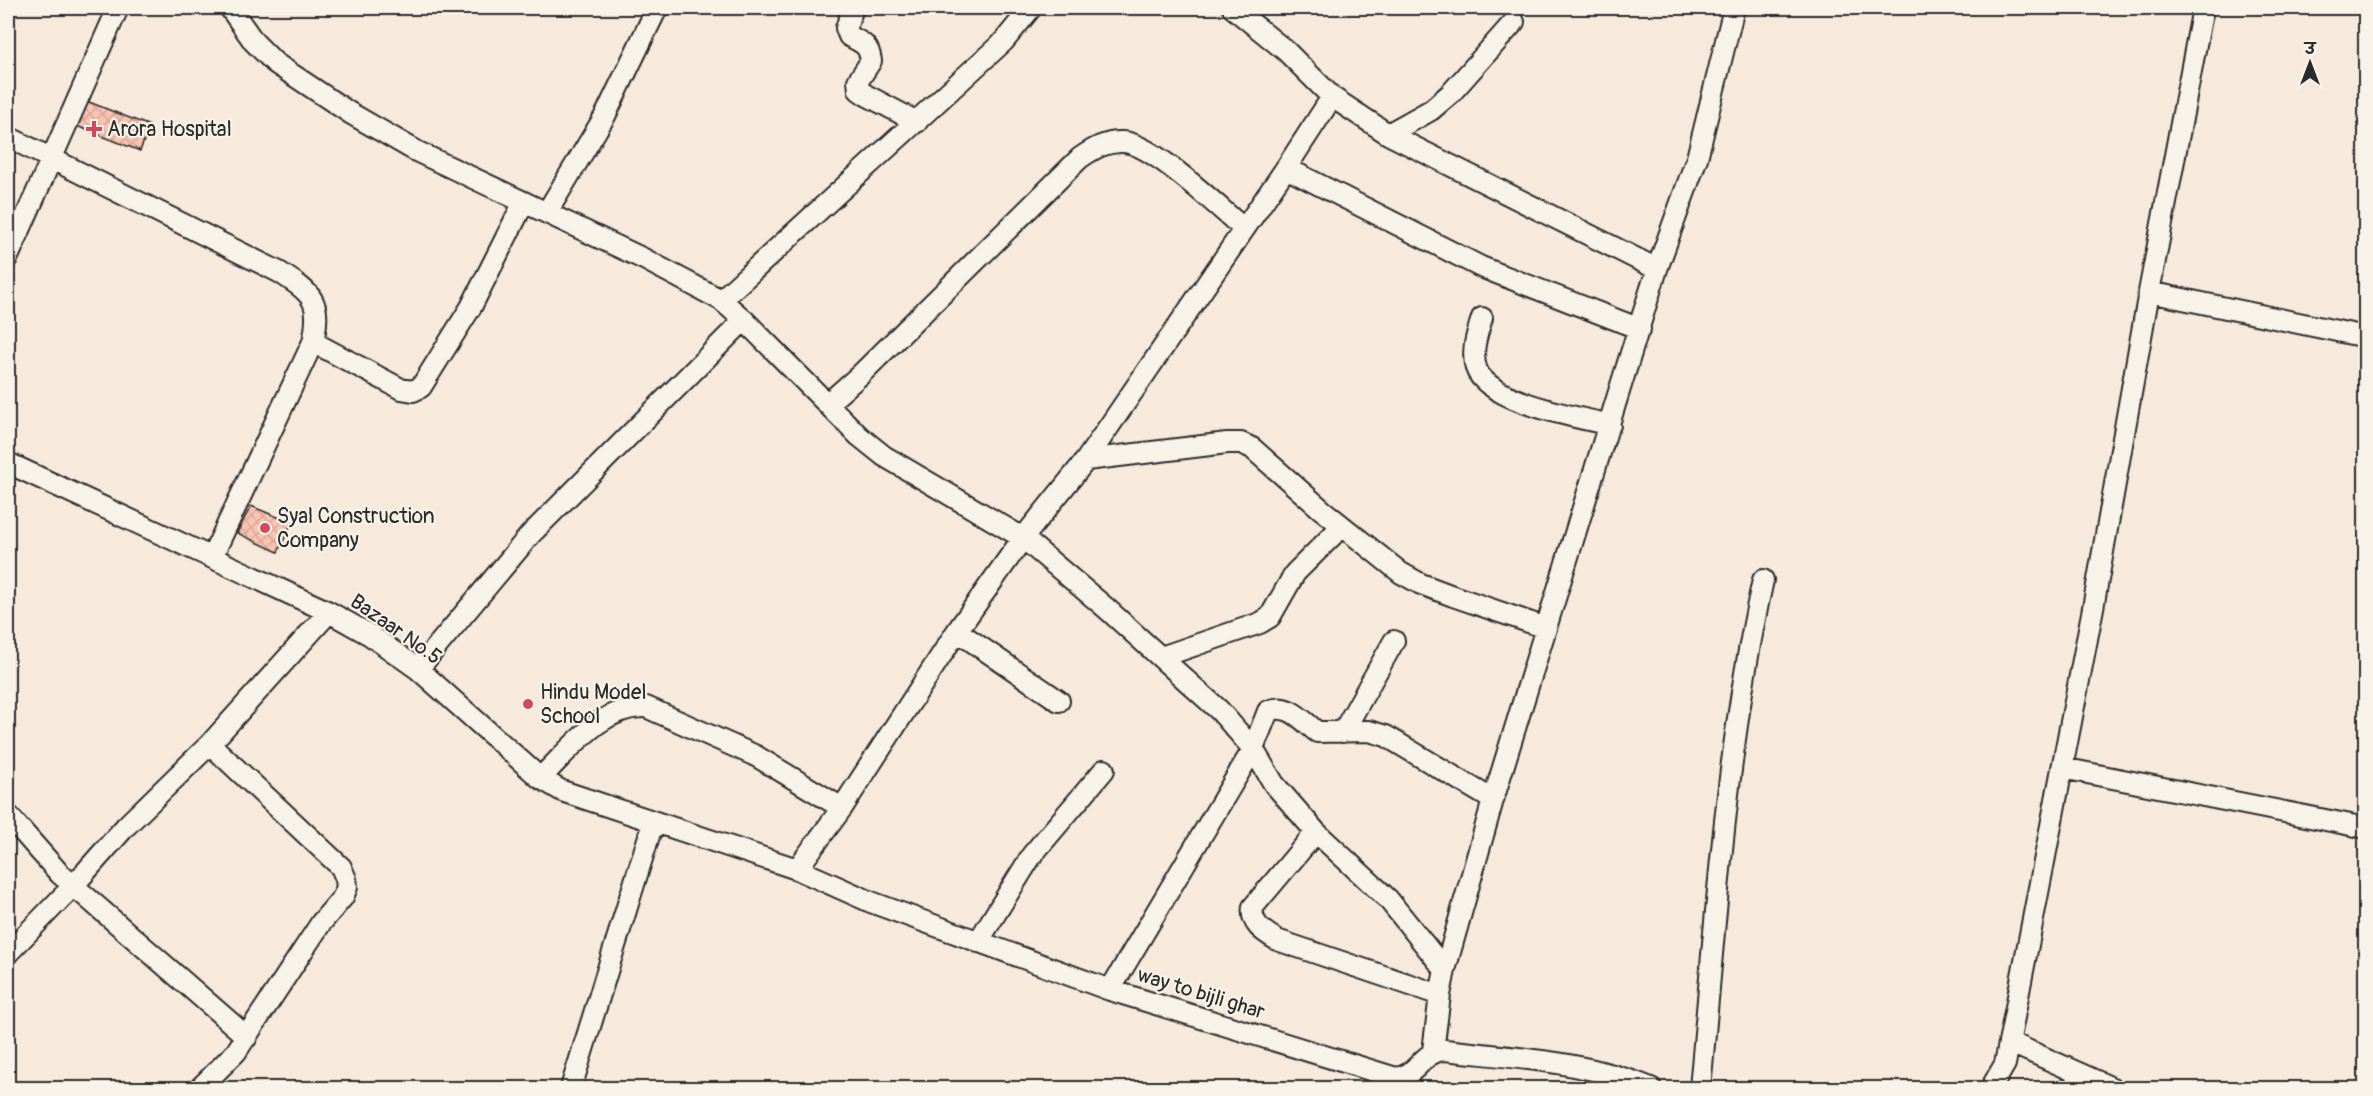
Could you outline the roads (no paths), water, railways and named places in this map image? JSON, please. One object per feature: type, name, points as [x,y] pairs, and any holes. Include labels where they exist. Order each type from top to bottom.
[{"type":"street","points":[[8,257],[118,8]]},
{"type":"street","points":[[230,8],[254,42],[274,63],[350,113],[416,151],[547,212],[721,300],[744,320],[859,436],[884,456],[1023,538],[1106,608],[1220,711],[1253,749],[1274,784],[1316,832],[1388,899],[1445,970]]},
{"type":"street","points":[[547,212],[605,116],[657,8]]},
{"type":"street","points":[[853,8],[846,28],[849,36],[870,51],[871,61],[858,81],[859,90],[917,122]]},
{"type":"street","points":[[721,300],[917,122],[1004,40],[1031,8]]},
{"type":"street","points":[[1234,8],[1286,51],[1332,97],[1388,134],[1657,269]]},
{"type":"street","points":[[1651,1089],[1622,1076],[1580,1066],[1445,1050],[1433,1051],[1445,970],[1493,800],[1657,269],[1697,158],[1734,8]]},
{"type":"street","points":[[1991,1089],[2005,1064],[2093,608],[2149,291],[2203,8]]},
{"type":"street","points":[[1388,134],[1431,110],[1451,93],[1514,22]]},
{"type":"street","points":[[797,869],[842,808],[957,631],[1023,538],[1086,460],[1332,97]]},
{"type":"street","points":[[8,137],[279,272],[309,294],[317,309],[318,322],[313,342],[212,557]]},
{"type":"street","points":[[827,404],[860,375],[1080,158],[1096,147],[1124,142],[1154,154],[1243,228]]},
{"type":"street","points":[[1286,168],[1481,267],[1640,329]]},
{"type":"street","points":[[313,342],[400,389],[413,391],[421,387],[471,307],[524,202]]},
{"type":"street","points":[[2149,291],[2366,337]]},
{"type":"street","points":[[1482,318],[1474,356],[1476,368],[1482,379],[1518,400],[1610,424]]},
{"type":"street","points":[[418,669],[530,535],[744,320]]},
{"type":"street","points":[[1086,460],[1241,443],[1252,448],[1342,526],[1401,573],[1421,584],[1546,628]]},
{"type":"street","name":"Bazaar No.5","points":[[8,463],[329,612],[370,635],[418,669],[540,778],[562,791],[653,823],[742,850]]},
{"type":"street","points":[[1161,657],[1260,623],[1270,617],[1289,580],[1342,526]]},
{"type":"street","points":[[1700,1089],[1727,800],[1750,639],[1764,580]]},
{"type":"street","points":[[8,953],[74,885],[126,826],[210,744],[329,612]]},
{"type":"street","points":[[957,631],[1059,701]]},
{"type":"street","points":[[1343,732],[1394,641]]},
{"type":"street","points":[[540,778],[602,719],[632,707],[646,707],[756,756],[842,808]]},
{"type":"street","points":[[1110,990],[1253,749],[1268,711],[1277,707],[1288,710],[1317,732],[1369,731],[1386,736],[1493,800]]},
{"type":"street","points":[[200,1089],[236,1052],[247,1037],[347,887],[341,867],[210,744]]},
{"type":"street","points":[[2062,768],[2366,828]]},
{"type":"street","points":[[978,942],[1032,855],[1104,770]]},
{"type":"street","points":[[8,815],[60,874],[247,1037]]},
{"type":"street","points":[[571,1089],[653,823]]},
{"type":"street","points":[[1316,832],[1252,907],[1251,916],[1256,924],[1277,940],[1440,995]]},
{"type":"street","name":"way to bijli ghar","points":[[742,850],[797,869],[871,902],[1110,990],[1396,1078],[1405,1077],[1412,1072],[1433,1051]]},
{"type":"street","points":[[2009,1042],[2112,1089]]},
{"type":"place","name":"Arora Hospital","points":[[94,129]]},
{"type":"place","name":"Syal Construction Company","points":[[265,528]]},
{"type":"place","name":"Hindu Model School","points":[[528,704]]}]
